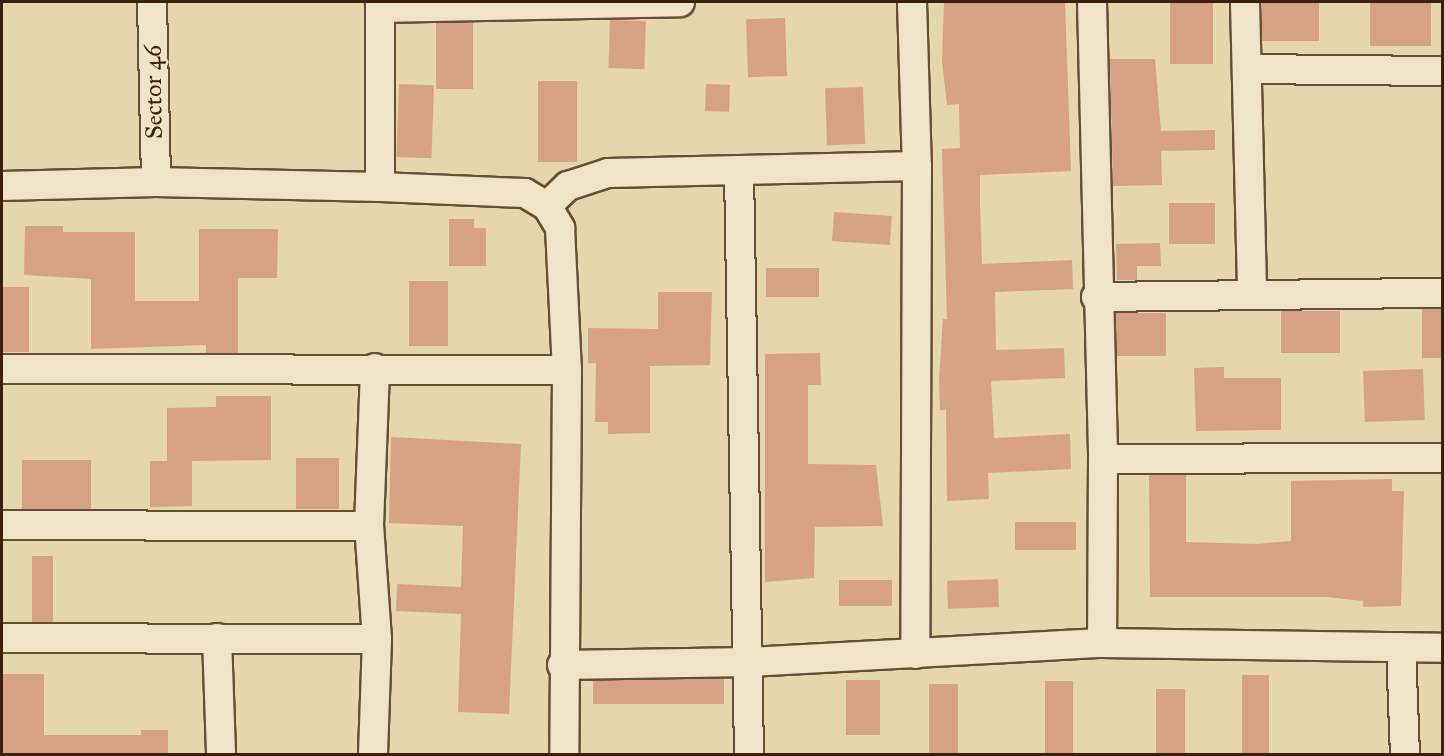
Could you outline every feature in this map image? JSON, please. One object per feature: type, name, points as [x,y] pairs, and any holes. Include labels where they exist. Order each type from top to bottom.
[{"type":"street","name":"Sector 46","points":[[152,2],[156,182]]},
{"type":"street","points":[[380,187],[380,5],[680,2]]},
{"type":"street","points":[[912,2],[917,166],[915,654]]},
{"type":"street","points":[[1092,2],[1096,297],[1103,459],[1102,643]]},
{"type":"street","points":[[1245,2],[1252,295]]},
{"type":"street","points":[[1246,69],[1443,71]]},
{"type":"street","points":[[547,206],[568,186],[590,176],[917,166]]},
{"type":"street","points":[[740,170],[749,754]]},
{"type":"street","points":[[2,186],[156,182],[380,187],[525,193],[547,206],[560,228],[567,370],[562,665],[564,754]]},
{"type":"street","points":[[1096,297],[1443,292]]},
{"type":"street","points":[[373,754],[377,639],[369,526],[375,368]]},
{"type":"street","points":[[2,369],[567,370]]},
{"type":"street","points":[[1103,459],[1443,458]]},
{"type":"street","points":[[2,525],[369,526]]},
{"type":"street","points":[[2,638],[377,639]]},
{"type":"street","points":[[217,638],[221,754]]},
{"type":"street","points":[[562,665],[748,662],[1102,643],[1443,648]]},
{"type":"street","points":[[1401,647],[1405,754]]},
{"type":"building","points":[[944,2],[1065,2],[1071,171],[980,175],[980,203],[982,264],[1072,260],[1073,289],[995,292],[996,350],[1064,348],[1065,378],[991,381],[994,438],[1070,434],[1071,469],[988,473],[989,499],[947,501],[946,410],[940,410],[939,380],[943,319],[947,319],[942,149],[960,148],[959,104],[947,105],[942,61]]},
{"type":"building","points":[[1170,2],[1213,2],[1213,64],[1170,64]]},
{"type":"building","points":[[1262,2],[1319,2],[1319,41],[1262,41]]},
{"type":"building","points":[[1370,2],[1431,2],[1431,46],[1370,46]]},
{"type":"building","points":[[785,18],[787,76],[748,77],[746,19]]},
{"type":"building","points":[[610,20],[646,21],[644,69],[608,68]]},
{"type":"building","points":[[436,23],[473,23],[473,89],[436,89]]},
{"type":"building","points":[[1110,59],[1155,59],[1161,131],[1215,130],[1215,150],[1161,151],[1162,185],[1113,186]]},
{"type":"building","points":[[538,81],[577,81],[577,162],[538,162]]},
{"type":"building","points":[[399,84],[434,85],[431,158],[396,157]]},
{"type":"building","points":[[706,84],[730,85],[729,112],[705,111]]},
{"type":"building","points":[[863,87],[865,144],[827,145],[825,88]]},
{"type":"building","points":[[1169,203],[1215,203],[1215,244],[1169,244]]},
{"type":"building","points":[[834,212],[892,216],[890,245],[832,241]]},
{"type":"building","points":[[449,219],[474,219],[474,228],[486,228],[486,266],[449,266]]},
{"type":"building","points":[[25,226],[63,226],[63,232],[135,232],[135,301],[199,301],[199,229],[278,229],[277,278],[238,278],[238,353],[206,353],[206,345],[91,349],[91,279],[24,275]]},
{"type":"building","points":[[1160,243],[1161,266],[1137,266],[1137,280],[1117,280],[1116,244]]},
{"type":"building","points":[[766,268],[819,268],[819,297],[766,297]]},
{"type":"building","points":[[409,281],[448,281],[448,346],[409,346]]},
{"type":"building","points":[[2,287],[29,287],[29,352],[2,352]]},
{"type":"building","points":[[658,292],[712,292],[710,365],[650,366],[650,433],[608,434],[608,422],[595,422],[596,363],[588,363],[588,328],[658,329]]},
{"type":"building","points":[[1422,309],[1442,309],[1442,358],[1422,358]]},
{"type":"building","points":[[1281,311],[1340,311],[1340,353],[1281,353]]},
{"type":"building","points":[[1116,313],[1166,313],[1166,356],[1116,356]]},
{"type":"building","points":[[820,353],[821,385],[808,385],[808,464],[876,465],[883,526],[815,527],[814,578],[765,582],[765,354]]},
{"type":"building","points":[[1224,367],[1224,378],[1281,378],[1281,430],[1196,431],[1194,368]]},
{"type":"building","points":[[1423,369],[1425,420],[1365,422],[1363,371]]},
{"type":"building","points":[[216,396],[271,396],[271,460],[192,461],[192,506],[150,507],[150,461],[167,461],[167,408],[216,407]]},
{"type":"building","points":[[391,437],[521,444],[509,714],[458,712],[461,614],[396,611],[397,584],[461,587],[463,526],[389,523]]},
{"type":"building","points":[[296,458],[339,458],[339,509],[296,509]]},
{"type":"building","points":[[22,460],[91,460],[91,509],[22,509]]},
{"type":"building","points":[[1149,475],[1186,475],[1186,542],[1257,544],[1291,541],[1291,481],[1392,479],[1392,491],[1404,491],[1401,606],[1363,607],[1363,601],[1326,597],[1150,597]]},
{"type":"building","points":[[1015,522],[1076,522],[1076,550],[1015,550]]},
{"type":"building","points":[[32,556],[53,556],[53,622],[32,622]]},
{"type":"building","points":[[998,579],[999,607],[948,609],[947,581]]},
{"type":"building","points":[[839,580],[892,580],[892,606],[839,606]]},
{"type":"building","points":[[2,674],[44,674],[44,735],[141,735],[141,730],[168,730],[168,754],[2,754]]},
{"type":"building","points":[[1242,675],[1269,675],[1269,754],[1242,754]]},
{"type":"building","points":[[593,679],[724,679],[724,704],[593,704]]},
{"type":"building","points":[[846,680],[880,680],[880,735],[846,735]]},
{"type":"building","points":[[1045,681],[1073,681],[1073,754],[1045,754]]},
{"type":"building","points":[[929,684],[958,684],[958,754],[929,754]]},
{"type":"building","points":[[1156,689],[1185,689],[1185,754],[1156,754]]}]
